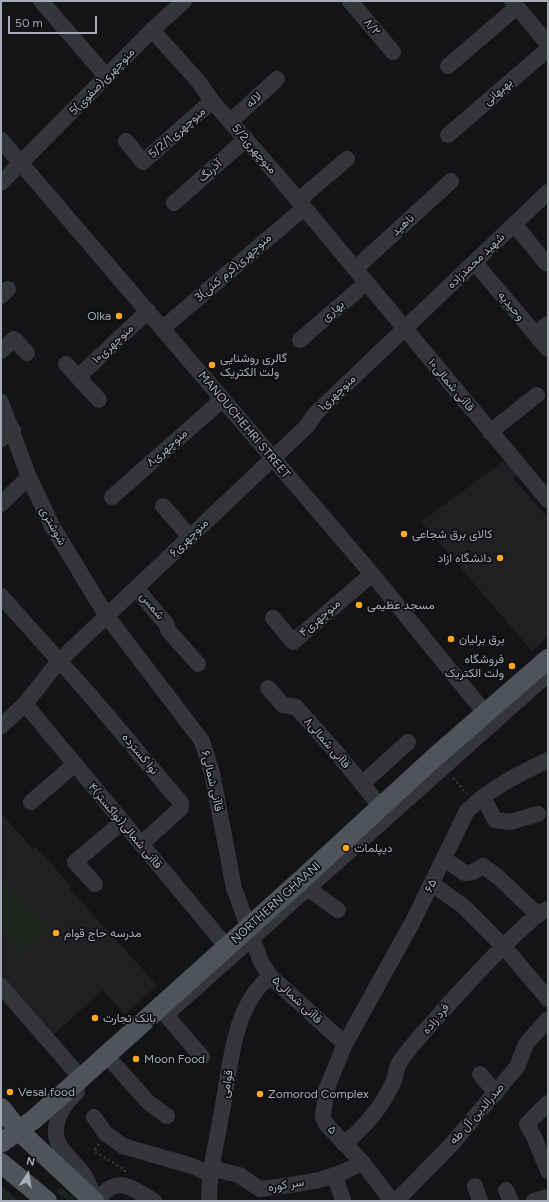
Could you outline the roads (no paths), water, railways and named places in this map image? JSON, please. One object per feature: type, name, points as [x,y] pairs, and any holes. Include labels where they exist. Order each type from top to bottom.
[{"type":"main road","name":"NORTHERN GHAANI","points":[[1,1143],[19,1131],[81,1078],[109,1058],[163,1011],[226,946],[251,933],[303,885],[381,807],[485,713],[548,659]]},
{"type":"main road","points":[[1,1108],[19,1131],[95,1201]]},
{"type":"main road","points":[[1,1163],[47,1201]]},
{"type":"street","points":[[41,1],[107,77]]},
{"type":"street","name":"۸/۲","points":[[350,1],[393,52]]},
{"type":"street","name":"5منوچهری(صفوی)","points":[[1,183],[152,30],[183,2]]},
{"type":"street","points":[[448,66],[514,4],[548,44]]},
{"type":"street","name":"5/2منوچهری","points":[[152,30],[199,82],[212,102],[246,139],[355,269]]},
{"type":"street","name":"بهبهانی","points":[[448,135],[548,49]]},
{"type":"street","name":"لاله","points":[[230,122],[277,79]]},
{"type":"street","name":"5/2/1منوچهری","points":[[126,142],[143,162],[212,102]]},
{"type":"street","name":"آذرنگ","points":[[174,203],[246,139]]},
{"type":"street","name":"MANOUCHEHRI STREET","points":[[1,140],[372,574],[485,713]]},
{"type":"street","name":"3منوچهری(کرم کش)","points":[[163,328],[302,205],[308,192],[347,159]]},
{"type":"street","name":"ناهید","points":[[355,269],[451,181]]},
{"type":"street","name":"شهید محمدزاده","points":[[404,329],[548,192]]},
{"type":"street","points":[[514,224],[546,262]]},
{"type":"street","name":"وحیدیه","points":[[475,263],[548,349]]},
{"type":"street","name":"قاآنی شمالی۱۰","points":[[355,269],[490,432],[545,492]]},
{"type":"street","name":"بهاری","points":[[300,340],[366,283]]},
{"type":"street","name":"منوچهری۱۰","points":[[78,377],[148,311]]},
{"type":"street","points":[[536,334],[548,324]]},
{"type":"street","name":"منوچهری۱","points":[[272,458],[306,427],[316,413],[404,329]]},
{"type":"street","points":[[1,351],[14,339],[27,353]]},
{"type":"street","points":[[66,364],[99,400]]},
{"type":"street","points":[[490,432],[537,395]]},
{"type":"street","name":"منوچهری۸","points":[[112,496],[222,400]]},
{"type":"street","name":"شوشتری","points":[[1,402],[7,434],[52,526],[106,616]]},
{"type":"street","name":"منوچهری۶","points":[[1,726],[25,704],[59,661],[272,458]]},
{"type":"street","points":[[1,504],[28,477]]},
{"type":"street","points":[[163,506],[190,537]]},
{"type":"street","name":"منوچهری۴","points":[[273,618],[293,642],[372,574]]},
{"type":"street","name":"شمس","points":[[136,588],[168,625],[168,630],[198,664]]},
{"type":"street","name":"نوا گسترده","points":[[1,596],[89,694],[181,803],[181,808],[141,844]]},
{"type":"street","name":"قاآنی شمالی۶","points":[[106,616],[202,741],[212,773],[234,888],[251,933]]},
{"type":"street","points":[[338,910],[303,885],[443,767],[548,674]]},
{"type":"street","name":"قاآنی شمالی۸","points":[[268,688],[283,705],[296,708],[337,753],[381,807]]},
{"type":"street","name":"۴قاآنی شمالی(نواگستر)","points":[[25,704],[74,765],[226,946]]},
{"type":"street","points":[[362,784],[408,742]]},
{"type":"street","name":"۶۵","points":[[345,1044],[432,884],[467,811],[479,800],[507,781],[548,760]]},
{"type":"street","points":[[31,802],[74,765]]},
{"type":"street","points":[[479,800],[495,820],[510,822],[538,814]]},
{"type":"street","points":[[95,884],[75,862],[122,822]]},
{"type":"street","points":[[444,859],[465,873],[473,872],[483,866],[543,912]]},
{"type":"street","points":[[432,884],[463,906],[504,947],[548,999]]},
{"type":"street","name":"فرد زاده","points":[[344,1144],[362,1130],[392,1086],[400,1061],[446,1005],[504,947],[543,912]]},
{"type":"street","points":[[202,1057],[163,1011],[251,933]]},
{"type":"street","name":"قاآنی شمالی۵","points":[[251,933],[261,962],[270,976],[345,1044]]},
{"type":"street","name":"قوامی","points":[[209,1201],[210,1171],[233,1049],[243,1014],[253,994],[270,976]]},
{"type":"street","points":[[1,986],[81,1078]]},
{"type":"street","name":"صدرالدین آل طه","points":[[396,1201],[451,1145],[481,1108],[496,1093],[517,1067],[526,1044],[548,1019]]},
{"type":"street","name":"۵","points":[[345,1044],[326,1090],[322,1117],[326,1124],[362,1162],[392,1201]]},
{"type":"street","points":[[154,1201],[130,1187],[121,1184],[110,1187],[95,1201],[85,1176],[60,1147],[55,1136],[56,1126],[62,1108],[109,1058],[148,1102],[167,1116]]},
{"type":"street","points":[[480,1074],[496,1093]]},
{"type":"street","points":[[548,1103],[527,1124],[548,1171]]},
{"type":"street","name":"سر کوره","points":[[94,1117],[106,1133],[123,1146],[210,1171],[239,1175],[260,1189],[299,1184],[335,1176],[348,1172],[362,1162]]},
{"type":"street","points":[[335,1176],[343,1201]]},
{"type":"street","points":[[534,1201],[548,1197]]},
{"type":"place","name":"Olka","points":[[119,316]]},
{"type":"place","name":"گالری روشنایی ولت الکتریک","points":[[212,365]]},
{"type":"place","name":"کالای برق شجاعی","points":[[404,534]]},
{"type":"place","name":"دانشگاه ازاد","points":[[500,558]]},
{"type":"place","name":"مسجد عظیمی","points":[[359,605]]},
{"type":"place","name":"برق برلیان","points":[[451,639]]},
{"type":"place","name":"فروشگاه ولت الکتریک","points":[[512,666]]},
{"type":"place","name":"دیپلمات","points":[[346,848]]},
{"type":"place","name":"مدرسه حاج قوام","points":[[56,933]]},
{"type":"place","name":"بانک تجارت","points":[[95,1018]]},
{"type":"place","name":"Moon Food","points":[[136,1059]]},
{"type":"place","name":"Vesal food","points":[[10,1092]]},
{"type":"place","name":"Zomorod Complex","points":[[260,1094]]}]
